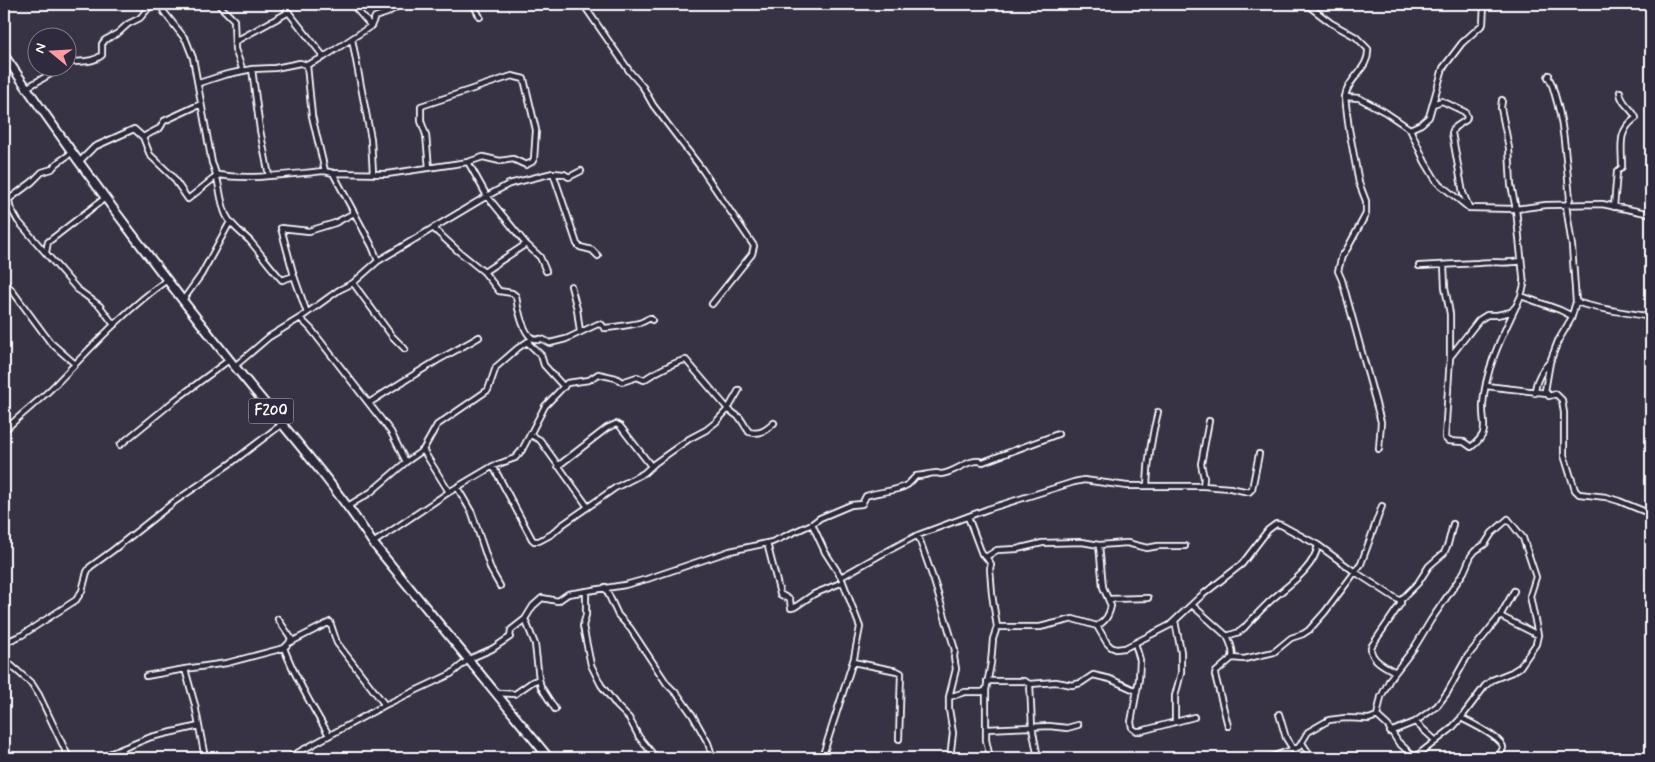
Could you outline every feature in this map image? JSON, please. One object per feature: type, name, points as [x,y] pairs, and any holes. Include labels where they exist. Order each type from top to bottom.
[{"type":"main road","name":"F200","points":[[4,55],[105,198],[167,280],[348,506],[373,543],[550,758]]},
{"type":"street","points":[[78,62],[99,58],[102,55],[104,40],[140,18],[152,4]]},
{"type":"street","points":[[161,4],[167,16],[190,48],[212,162],[218,175],[221,200],[230,222],[251,242],[266,263],[282,280],[294,276]]},
{"type":"street","points":[[218,4],[234,20],[236,49],[243,71]]},
{"type":"street","points":[[282,4],[324,57]]},
{"type":"street","points":[[352,4],[371,26]]},
{"type":"street","points":[[198,83],[252,69],[275,68],[300,63],[308,65],[352,40],[371,26],[375,17],[401,4]]},
{"type":"street","points":[[473,4],[480,17]]},
{"type":"street","points":[[583,4],[630,72],[643,87],[653,104],[701,168],[754,246],[752,254],[712,304]]},
{"type":"street","points":[[1306,4],[1331,24],[1356,37],[1368,49],[1366,63],[1350,82],[1345,97],[1359,183],[1366,201],[1366,214],[1342,256],[1338,271],[1381,422],[1379,449]]},
{"type":"street","points":[[1410,129],[1425,122],[1429,117],[1443,68],[1462,43],[1483,24],[1484,4]]},
{"type":"street","points":[[236,42],[289,12]]},
{"type":"street","points":[[352,40],[371,139],[373,172]]},
{"type":"street","points":[[308,65],[312,116],[325,171]]},
{"type":"street","points":[[252,69],[260,130],[269,176]]},
{"type":"street","points":[[1547,393],[1545,391],[1550,362],[1558,341],[1572,316],[1576,302],[1572,246],[1566,206],[1570,198],[1567,162],[1561,118],[1553,87],[1548,77],[1549,75]]},
{"type":"street","points":[[79,162],[94,146],[134,129],[143,137],[150,155],[172,176],[188,199],[218,175],[232,177],[269,176],[325,171],[333,173],[373,172],[387,174],[429,168],[468,162],[483,157],[500,161],[513,159],[526,165],[532,162],[536,150],[536,130],[524,79],[512,76],[421,106],[421,121],[426,135],[429,168]]},
{"type":"street","points":[[26,88],[44,78]]},
{"type":"street","points":[[1614,206],[1617,172],[1622,167],[1622,135],[1624,129],[1636,118],[1634,113],[1623,102],[1620,92]]},
{"type":"street","points":[[1345,97],[1359,98],[1385,112],[1410,129],[1425,162],[1437,182],[1470,208],[1516,209],[1546,205],[1602,204],[1651,214]]},
{"type":"street","points":[[1444,265],[1445,287],[1450,314],[1450,356],[1445,438],[1448,441],[1464,442],[1471,447],[1481,440],[1484,429],[1483,406],[1492,361],[1521,296],[1524,285],[1516,209],[1511,185],[1509,148],[1502,115],[1502,100]]},
{"type":"street","points":[[1433,104],[1445,102],[1467,114],[1466,120],[1454,128],[1452,133],[1463,193],[1470,208]]},
{"type":"street","points":[[143,137],[160,128],[164,121],[201,104]]},
{"type":"street","points":[[4,203],[42,172],[52,169],[57,162],[72,152]]},
{"type":"street","points":[[468,162],[487,196],[526,244],[540,257],[546,271]]},
{"type":"street","points":[[120,445],[187,391],[300,318],[339,290],[353,283],[378,261],[487,196],[509,184],[553,173],[564,174],[569,177],[581,171]]},
{"type":"street","points":[[333,173],[378,261]]},
{"type":"street","points":[[553,173],[577,244],[580,248],[592,250],[598,256]]},
{"type":"street","points":[[46,252],[48,242],[105,198]]},
{"type":"street","points":[[9,199],[10,207],[18,221],[78,289],[100,306],[114,325]]},
{"type":"street","points":[[307,313],[294,276],[281,228],[309,231],[335,223],[354,213]]},
{"type":"street","points":[[183,300],[201,274],[230,222]]},
{"type":"street","points":[[434,228],[484,272],[499,291],[512,293],[516,296],[516,304],[524,326],[532,338]]},
{"type":"street","points":[[484,272],[526,244]]},
{"type":"street","points":[[1419,266],[1464,265],[1478,262],[1511,263],[1521,261]]},
{"type":"street","points":[[4,431],[37,403],[144,296],[167,280]]},
{"type":"street","points":[[4,282],[12,289],[50,342],[75,364]]},
{"type":"street","points":[[353,283],[392,336],[405,349]]},
{"type":"street","points":[[571,286],[578,309],[580,332]]},
{"type":"street","points":[[1521,296],[1572,316]]},
{"type":"street","points":[[1576,302],[1595,308],[1651,317]]},
{"type":"street","points":[[1450,356],[1478,320],[1487,315],[1511,312],[1517,305]]},
{"type":"street","points":[[300,318],[311,329],[391,432],[406,462]]},
{"type":"street","points":[[348,506],[371,492],[423,450],[437,425],[488,390],[496,367],[532,338],[543,339],[550,343],[566,339],[598,324],[604,328],[609,328],[640,323],[650,318],[652,320]]},
{"type":"street","points":[[369,404],[403,380],[464,347],[479,336]]},
{"type":"street","points":[[527,342],[541,355],[544,365],[564,387]]},
{"type":"street","points":[[373,543],[457,487],[493,466],[515,458],[531,435],[546,406],[567,383],[588,380],[598,374],[616,378],[622,382],[638,377],[644,380],[678,362],[686,360],[728,409],[740,418],[749,432],[763,432],[774,423]]},
{"type":"street","points":[[1536,393],[1535,386],[1544,367],[1550,362]]},
{"type":"street","points":[[1486,386],[1547,393],[1549,396],[1556,394],[1562,400],[1564,413],[1564,456],[1575,490],[1579,494],[1606,496],[1651,514]]},
{"type":"street","points":[[493,466],[532,539],[534,541],[539,540],[552,534],[562,525],[626,482],[644,474],[651,466],[689,439],[706,430],[728,409],[739,390]]},
{"type":"street","points":[[1147,486],[1150,440],[1158,412]]},
{"type":"street","points":[[1203,486],[1202,464],[1209,421]]},
{"type":"street","points":[[4,643],[22,635],[76,600],[82,591],[90,566],[174,502],[231,464],[282,424]]},
{"type":"street","points":[[558,466],[607,428],[616,424],[620,426],[651,466]]},
{"type":"street","points":[[288,758],[385,705],[451,674],[469,659],[492,649],[510,637],[511,630],[525,619],[533,606],[542,598],[558,601],[568,594],[647,579],[730,551],[767,543],[812,524],[820,518],[851,504],[862,504],[866,496],[880,491],[894,491],[907,485],[916,476],[941,474],[962,468],[966,463],[983,462],[1058,434]]},
{"type":"street","points":[[531,435],[540,440],[588,507]]},
{"type":"street","points":[[423,450],[449,492]]},
{"type":"street","points":[[767,543],[780,594],[790,600],[791,608],[842,580],[880,554],[918,536],[968,517],[1074,482],[1084,480],[1118,485],[1203,486],[1230,488],[1249,492],[1252,489],[1259,454]]},
{"type":"street","points":[[457,487],[472,512],[492,570],[500,586]]},
{"type":"street","points":[[1232,658],[1239,659],[1274,652],[1291,638],[1303,634],[1325,612],[1361,564],[1382,506]]},
{"type":"street","points":[[968,517],[982,554],[992,564],[990,569],[997,627],[993,639],[986,690],[986,744],[990,758]]},
{"type":"street","points":[[1508,519],[1523,538],[1536,576],[1530,596],[1538,635],[1536,644],[1520,667],[1492,680],[1485,686],[1461,718],[1415,758],[1398,742],[1388,726],[1377,716],[1381,697],[1395,672],[1414,648],[1430,620],[1464,572],[1471,556],[1508,519]]},
{"type":"street","points":[[812,524],[825,552],[842,580],[860,627],[853,662],[822,758]]},
{"type":"street","points":[[1395,672],[1380,664],[1374,658],[1370,651],[1371,647],[1401,604],[1400,601],[1418,583],[1429,566],[1444,553],[1453,524]]},
{"type":"street","points":[[997,627],[1040,628],[1073,619],[1097,626],[1111,647],[1116,649],[1125,648],[1175,621],[1213,586],[1242,564],[1272,525],[1281,525],[1318,545],[1400,601]]},
{"type":"street","points":[[918,536],[955,650],[956,669],[949,697],[953,733],[950,758]]},
{"type":"street","points":[[986,556],[997,550],[1017,549],[1042,543],[1127,543],[1147,548],[1184,546]]},
{"type":"street","points":[[1097,626],[1106,620],[1111,606],[1103,587],[1099,544]]},
{"type":"street","points":[[1227,636],[1244,628],[1270,601],[1290,584],[1315,555],[1318,545]]},
{"type":"street","points":[[605,587],[618,615],[630,628],[667,684],[679,696],[693,716],[708,743],[712,758]]},
{"type":"street","points":[[1390,732],[1415,722],[1436,706],[1447,693],[1467,657],[1500,616],[1514,591]]},
{"type":"street","points":[[586,592],[586,615],[583,626],[591,665],[601,685],[617,706],[630,718],[639,737],[656,758]]},
{"type":"street","points":[[1109,599],[1148,598]]},
{"type":"street","points":[[1192,605],[1227,636],[1233,655],[1215,675],[1228,726]]},
{"type":"street","points":[[1500,616],[1538,635]]},
{"type":"street","points":[[278,619],[291,638],[289,643]]},
{"type":"street","points":[[525,619],[535,644],[539,679],[555,709]]},
{"type":"street","points":[[1175,621],[1181,673],[1175,696],[1175,722]]},
{"type":"street","points":[[146,676],[227,663],[284,648],[289,643],[330,622],[337,643],[385,705]]},
{"type":"street","points":[[1135,643],[1140,660],[1139,679],[1131,722],[1132,728],[1136,731],[1141,731],[1194,717]]},
{"type":"street","points":[[284,648],[298,682],[328,735]]},
{"type":"street","points":[[4,659],[32,684],[69,758]]},
{"type":"street","points":[[853,662],[897,671],[901,674],[899,739]]},
{"type":"street","points":[[185,669],[195,706],[205,758]]},
{"type":"street","points":[[987,681],[1024,681],[1030,684],[1056,682],[1072,685],[1081,683],[1093,675],[1137,691]]},
{"type":"street","points":[[497,693],[515,694],[539,679]]},
{"type":"street","points":[[1030,684],[1032,728],[1038,758]]},
{"type":"street","points":[[949,697],[965,692],[982,692],[986,690]]},
{"type":"street","points":[[1279,714],[1286,738],[1292,749]]},
{"type":"street","points":[[1269,758],[1299,746],[1308,732],[1329,720],[1345,718],[1368,719],[1377,716]]},
{"type":"street","points":[[1461,718],[1480,728],[1503,745],[1503,749],[1496,758]]},
{"type":"street","points":[[1415,722],[1436,741]]},
{"type":"street","points":[[987,729],[1049,726],[1067,728],[1078,725]]},
{"type":"street","points":[[103,758],[151,736],[199,726]]},
{"type":"street","points":[[1302,743],[1312,758]]}]
